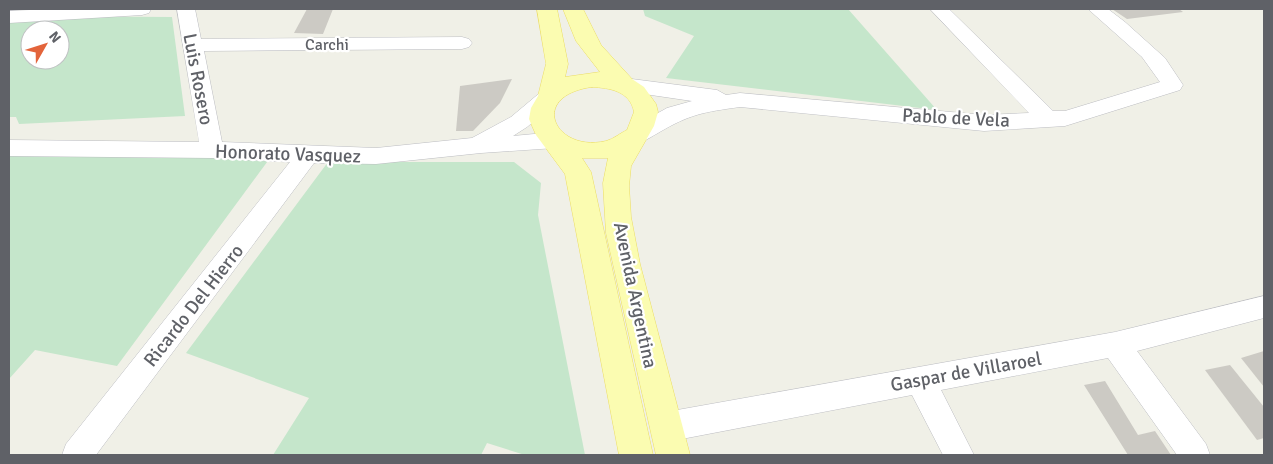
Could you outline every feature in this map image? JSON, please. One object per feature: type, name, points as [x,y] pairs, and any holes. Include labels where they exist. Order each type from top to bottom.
[{"type":"main road","points":[[547,9],[557,64],[550,96],[543,107],[541,119],[546,130],[555,140],[569,147],[586,151],[612,148],[634,137],[643,127],[646,115],[644,103],[598,57],[577,24],[573,9]]},
{"type":"main road","points":[[550,96],[562,87],[585,80],[610,80],[624,85]]},
{"type":"main road","name":"Avenida Argentina","points":[[634,137],[619,162],[616,186],[620,239],[673,455]]},
{"type":"main road","name":"Avenida Argentina","points":[[555,140],[578,172],[636,455]]},
{"type":"street","points":[[9,17],[142,9]]},
{"type":"street","name":"Luis Rosero","points":[[186,9],[212,150]]},
{"type":"street","points":[[939,9],[1048,119]]},
{"type":"street","name":"Pablo de Vela","points":[[634,137],[675,113],[703,105],[740,100],[984,123],[1065,118],[1173,85],[1163,67],[1147,50],[1097,9]]},
{"type":"street","name":"Carchi","points":[[192,44],[462,43]]},
{"type":"street","points":[[624,85],[740,100]]},
{"type":"street","name":"Honorato Vasquez","points":[[9,148],[212,150],[308,156],[376,156],[477,146],[520,122],[550,96]]},
{"type":"street","points":[[477,146],[555,140]]},
{"type":"street","name":"Ricardo Del Hierro","points":[[77,455],[308,156]]},
{"type":"street","name":"Gaspar de Villaroel","points":[[666,427],[1115,344],[1264,307]]},
{"type":"street","points":[[1115,344],[1195,455]]},
{"type":"street","points":[[920,380],[959,455]]},
{"type":"green space","points":[[643,9],[848,9],[937,110],[666,78],[694,36],[645,16]]},
{"type":"green space","points":[[13,16],[172,17],[185,116],[19,124],[16,117],[9,117],[9,22]]},
{"type":"green space","points":[[9,154],[273,154],[117,366],[35,350],[9,379]]},
{"type":"green space","points":[[328,162],[514,162],[541,183],[538,215],[585,455],[525,455],[487,443],[481,455],[273,455],[309,398],[186,353]]},
{"type":"building","points":[[307,9],[333,9],[323,34],[294,33]]},
{"type":"building","points":[[1112,9],[1179,9],[1183,12],[1127,19]]},
{"type":"building","points":[[512,79],[500,103],[473,131],[456,131],[460,86]]},
{"type":"building","points":[[1264,351],[1264,387],[1241,358]]},
{"type":"building","points":[[1230,365],[1264,407],[1264,438],[1257,440],[1205,370]]},
{"type":"building","points":[[1105,381],[1138,435],[1155,431],[1171,455],[1128,455],[1084,385]]}]
